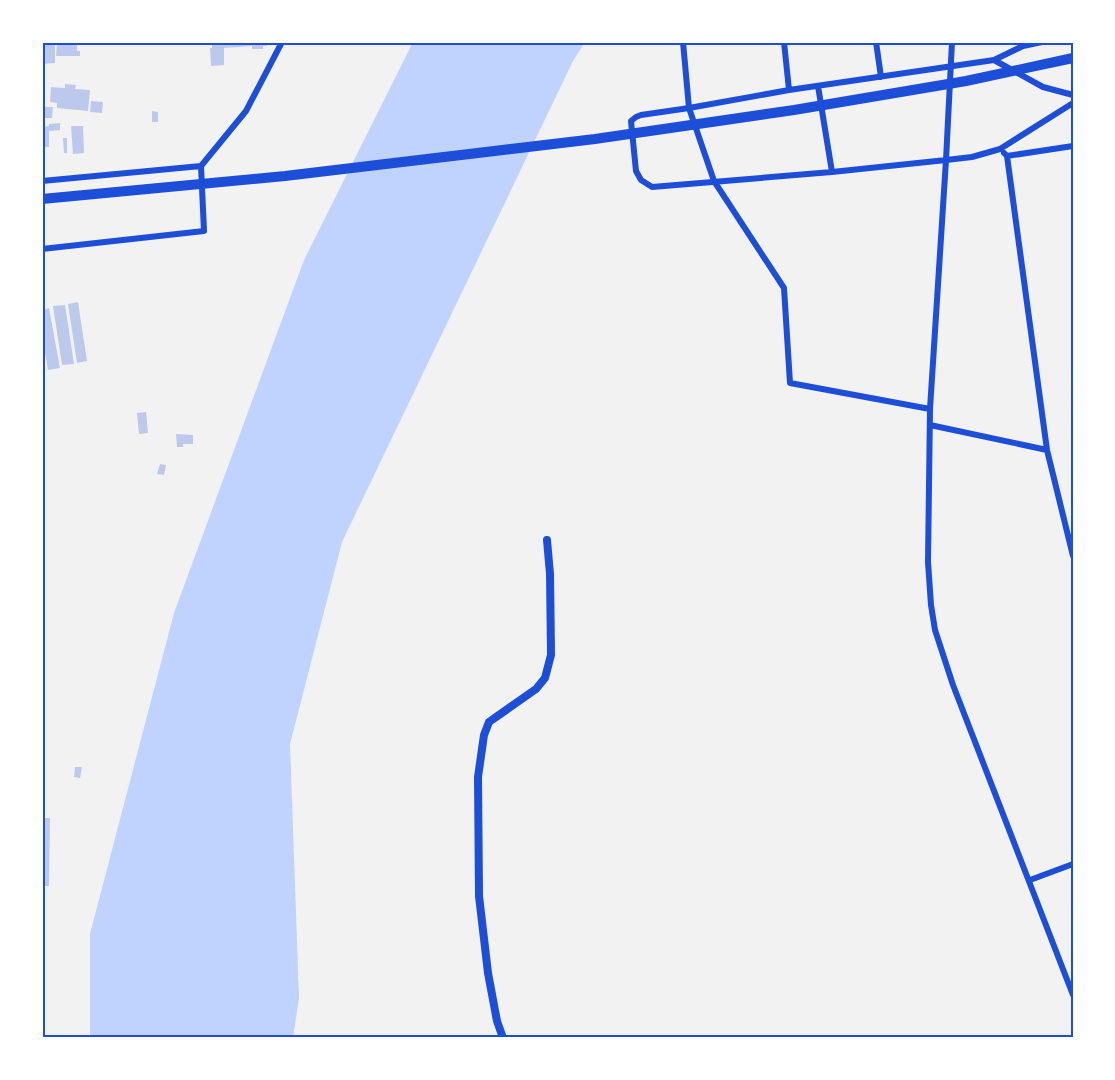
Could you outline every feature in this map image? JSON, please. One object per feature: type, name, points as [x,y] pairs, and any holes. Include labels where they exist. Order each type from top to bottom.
[{"type":"highway","points":[[42,199],[285,176],[595,139],[828,105],[966,81],[1073,58]]},
{"type":"street","points":[[42,249],[204,231],[201,166],[246,111],[282,42]]},
{"type":"street","points":[[683,42],[689,108],[714,181],[784,288],[790,383],[930,409]]},
{"type":"street","points":[[784,42],[789,90]]},
{"type":"street","points":[[876,42],[881,77]]},
{"type":"street","points":[[952,42],[930,409],[928,562],[931,605],[935,630],[953,686],[1073,995]]},
{"type":"street","points":[[1042,42],[1023,46],[994,60],[789,90],[642,115],[631,121],[636,171],[641,180],[652,187],[832,172],[972,157],[999,148],[1073,103]]},
{"type":"street","points":[[994,60],[1043,87],[1073,95]]},
{"type":"street","points":[[818,86],[832,172]]},
{"type":"street","points":[[1007,156],[1073,146]]},
{"type":"street","points":[[999,148],[1007,156],[1047,450],[1073,556]]},
{"type":"street","points":[[42,181],[201,166]]},
{"type":"street","points":[[930,425],[1047,450]]},
{"type":"street","points":[[503,1038],[497,1021],[488,973],[479,896],[478,777],[484,735],[489,722],[536,689],[544,678],[551,654],[550,574],[547,540]]},
{"type":"street","points":[[1030,880],[1073,864]]},
{"type":"water","points":[[413,42],[585,42],[573,61],[342,542],[290,744],[299,998],[293,1038],[90,1038],[90,934],[174,613],[304,260]]},
{"type":"building","points":[[42,42],[55,42],[55,63],[42,64]]},
{"type":"building","points":[[212,42],[267,42],[267,46],[263,46],[263,49],[252,49],[252,46],[224,48],[224,65],[211,66]]},
{"type":"building","points":[[57,43],[77,45],[80,56],[56,56]]},
{"type":"building","points":[[65,84],[76,85],[75,89],[90,90],[88,111],[57,108],[57,103],[50,102],[51,87],[65,88]]},
{"type":"building","points":[[91,101],[103,102],[102,113],[90,112]]},
{"type":"building","points":[[42,104],[45,104],[45,107],[53,107],[52,118],[42,118]]},
{"type":"building","points":[[152,111],[158,112],[158,122],[152,122]]},
{"type":"building","points":[[60,123],[60,130],[49,131],[49,147],[42,147],[42,127]]},
{"type":"building","points":[[71,126],[83,126],[84,153],[73,154]]},
{"type":"building","points":[[63,138],[67,138],[67,153],[64,153]]},
{"type":"building","points":[[78,302],[87,361],[77,363],[68,304]]},
{"type":"building","points":[[65,305],[74,364],[62,365],[53,306]]},
{"type":"building","points":[[49,308],[60,368],[48,370],[42,334],[42,310]]},
{"type":"building","points":[[146,412],[148,433],[139,434],[137,413]]},
{"type":"building","points":[[176,434],[193,435],[193,444],[183,444],[183,447],[177,447]]},
{"type":"building","points":[[160,464],[166,465],[164,475],[157,474]]},
{"type":"building","points":[[75,767],[82,767],[80,778],[74,777]]},
{"type":"building","points":[[42,818],[50,818],[49,886],[42,886]]}]
